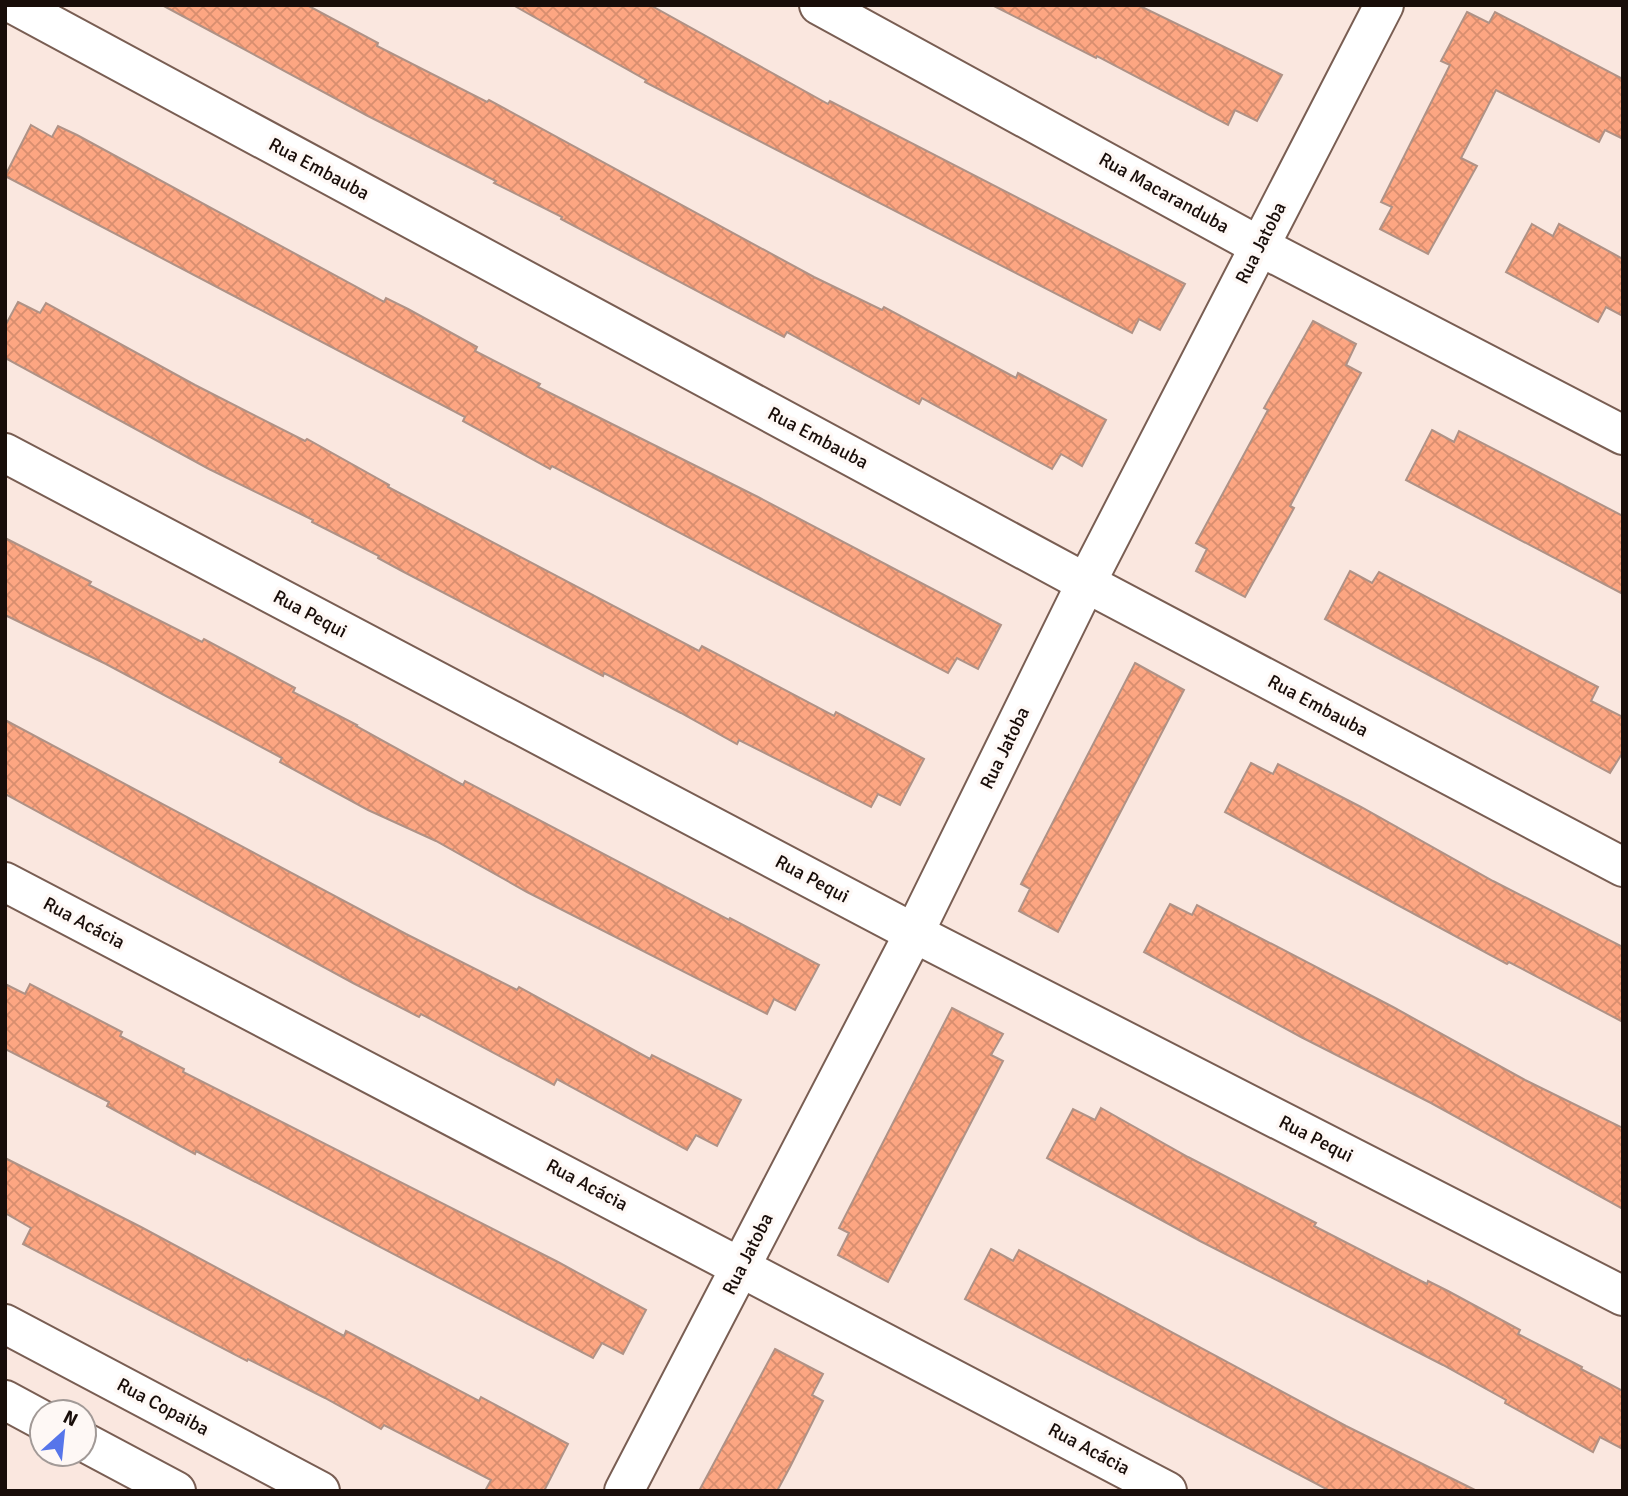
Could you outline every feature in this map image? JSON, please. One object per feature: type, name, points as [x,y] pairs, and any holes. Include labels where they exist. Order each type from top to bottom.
[{"type":"street","name":"Rua Embauba","points":[[15,5],[1086,583],[1623,867]]},
{"type":"street","name":"Rua Macaranduba","points":[[819,5],[1259,246],[1623,435]]},
{"type":"street","name":"Rua Jatoba","points":[[624,1491],[914,933],[1086,583],[1384,5]]},
{"type":"street","name":"Rua Pequi","points":[[5,453],[914,933],[1623,1296]]},
{"type":"street","name":"Rua Acácia","points":[[5,882],[1167,1491]]},
{"type":"street","name":"Rua Copaiba","points":[[5,1324],[320,1491]]},
{"type":"street","points":[[5,1400],[28,1412]]},
{"type":"street","points":[[98,1449],[176,1491]]},
{"type":"building","points":[[162,5],[307,5],[378,43],[377,46],[487,102],[489,100],[814,277],[882,310],[884,307],[1016,378],[1018,373],[1106,420],[1082,466],[1061,454],[1052,469],[922,398],[919,404],[787,332],[784,337]]},
{"type":"building","points":[[513,5],[650,5],[828,104],[830,101],[1185,284],[1160,330],[1139,319],[1132,333],[645,82],[646,80]]},
{"type":"building","points":[[992,5],[1138,5],[1282,75],[1257,121],[1235,110],[1228,125],[1097,56],[1096,58]]},
{"type":"building","points":[[1467,12],[1489,23],[1495,12],[1623,79],[1623,139],[1605,130],[1599,142],[1496,90],[1461,158],[1477,166],[1428,254],[1380,229],[1392,207],[1381,202],[1450,65],[1441,61]]},
{"type":"building","points":[[31,125],[52,137],[58,126],[77,135],[384,302],[386,298],[408,309],[477,347],[475,351],[540,384],[538,387],[758,497],[1001,625],[978,669],[957,658],[948,673],[552,466],[550,469],[463,421],[465,417],[5,176]]},
{"type":"building","points":[[1532,224],[1553,236],[1559,224],[1623,259],[1623,316],[1606,307],[1598,322],[1506,272]]},
{"type":"building","points":[[18,302],[40,313],[46,303],[195,385],[305,441],[307,439],[389,485],[388,487],[699,651],[702,646],[834,716],[836,712],[924,759],[900,805],[878,794],[871,807],[739,740],[737,744],[402,571],[378,558],[379,556],[312,522],[313,520],[209,469],[5,358],[5,326]]},
{"type":"building","points":[[1313,321],[1356,344],[1346,365],[1361,373],[1290,506],[1294,508],[1245,597],[1196,571],[1207,549],[1196,543],[1268,410],[1264,408]]},
{"type":"building","points":[[1432,430],[1454,442],[1459,431],[1623,516],[1623,594],[1406,480]]},
{"type":"building","points":[[5,538],[91,582],[89,585],[202,642],[204,639],[295,688],[293,692],[463,785],[465,781],[819,965],[795,1010],[774,999],[767,1014],[527,892],[436,841],[368,810],[280,762],[282,758],[106,664],[5,615]]},
{"type":"building","points":[[1350,571],[1372,583],[1379,572],[1598,687],[1591,701],[1623,717],[1623,752],[1610,773],[1325,619]]},
{"type":"building","points":[[1135,663],[1184,690],[1058,932],[1019,911],[1030,889],[1021,884]]},
{"type":"building","points":[[5,720],[406,934],[517,990],[519,987],[650,1059],[652,1055],[741,1100],[717,1146],[696,1135],[687,1150],[557,1079],[554,1085],[421,1014],[419,1017],[353,983],[5,794]]},
{"type":"building","points":[[1251,763],[1273,774],[1278,764],[1493,881],[1623,947],[1623,1022],[1509,962],[1507,964],[1225,812]]},
{"type":"building","points":[[1170,904],[1192,915],[1197,905],[1393,1007],[1525,1080],[1623,1128],[1623,1209],[1431,1103],[1301,1037],[1144,952]]},
{"type":"building","points":[[5,984],[25,994],[30,984],[122,1032],[120,1036],[184,1069],[183,1072],[558,1262],[646,1310],[623,1354],[602,1343],[593,1358],[196,1151],[195,1154],[107,1106],[109,1102],[5,1049]]},
{"type":"building","points":[[952,1008],[1003,1034],[991,1055],[1003,1061],[888,1282],[838,1255],[849,1233],[839,1228]]},
{"type":"building","points":[[1101,1108],[1188,1157],[1316,1223],[1314,1226],[1427,1284],[1428,1281],[1448,1291],[1520,1330],[1518,1334],[1623,1391],[1623,1449],[1600,1437],[1593,1452],[1443,1365],[1200,1241],[1047,1158],[1073,1109],[1095,1120]]},
{"type":"building","points":[[5,1158],[141,1227],[344,1336],[346,1331],[479,1401],[481,1397],[568,1444],[544,1491],[485,1491],[491,1480],[384,1425],[381,1429],[23,1244],[31,1228],[5,1213]]},
{"type":"building","points":[[991,1249],[1013,1261],[1019,1250],[1346,1426],[1477,1491],[1330,1491],[965,1299]]},
{"type":"building","points":[[775,1349],[823,1374],[812,1395],[823,1401],[790,1467],[777,1491],[699,1491]]}]
